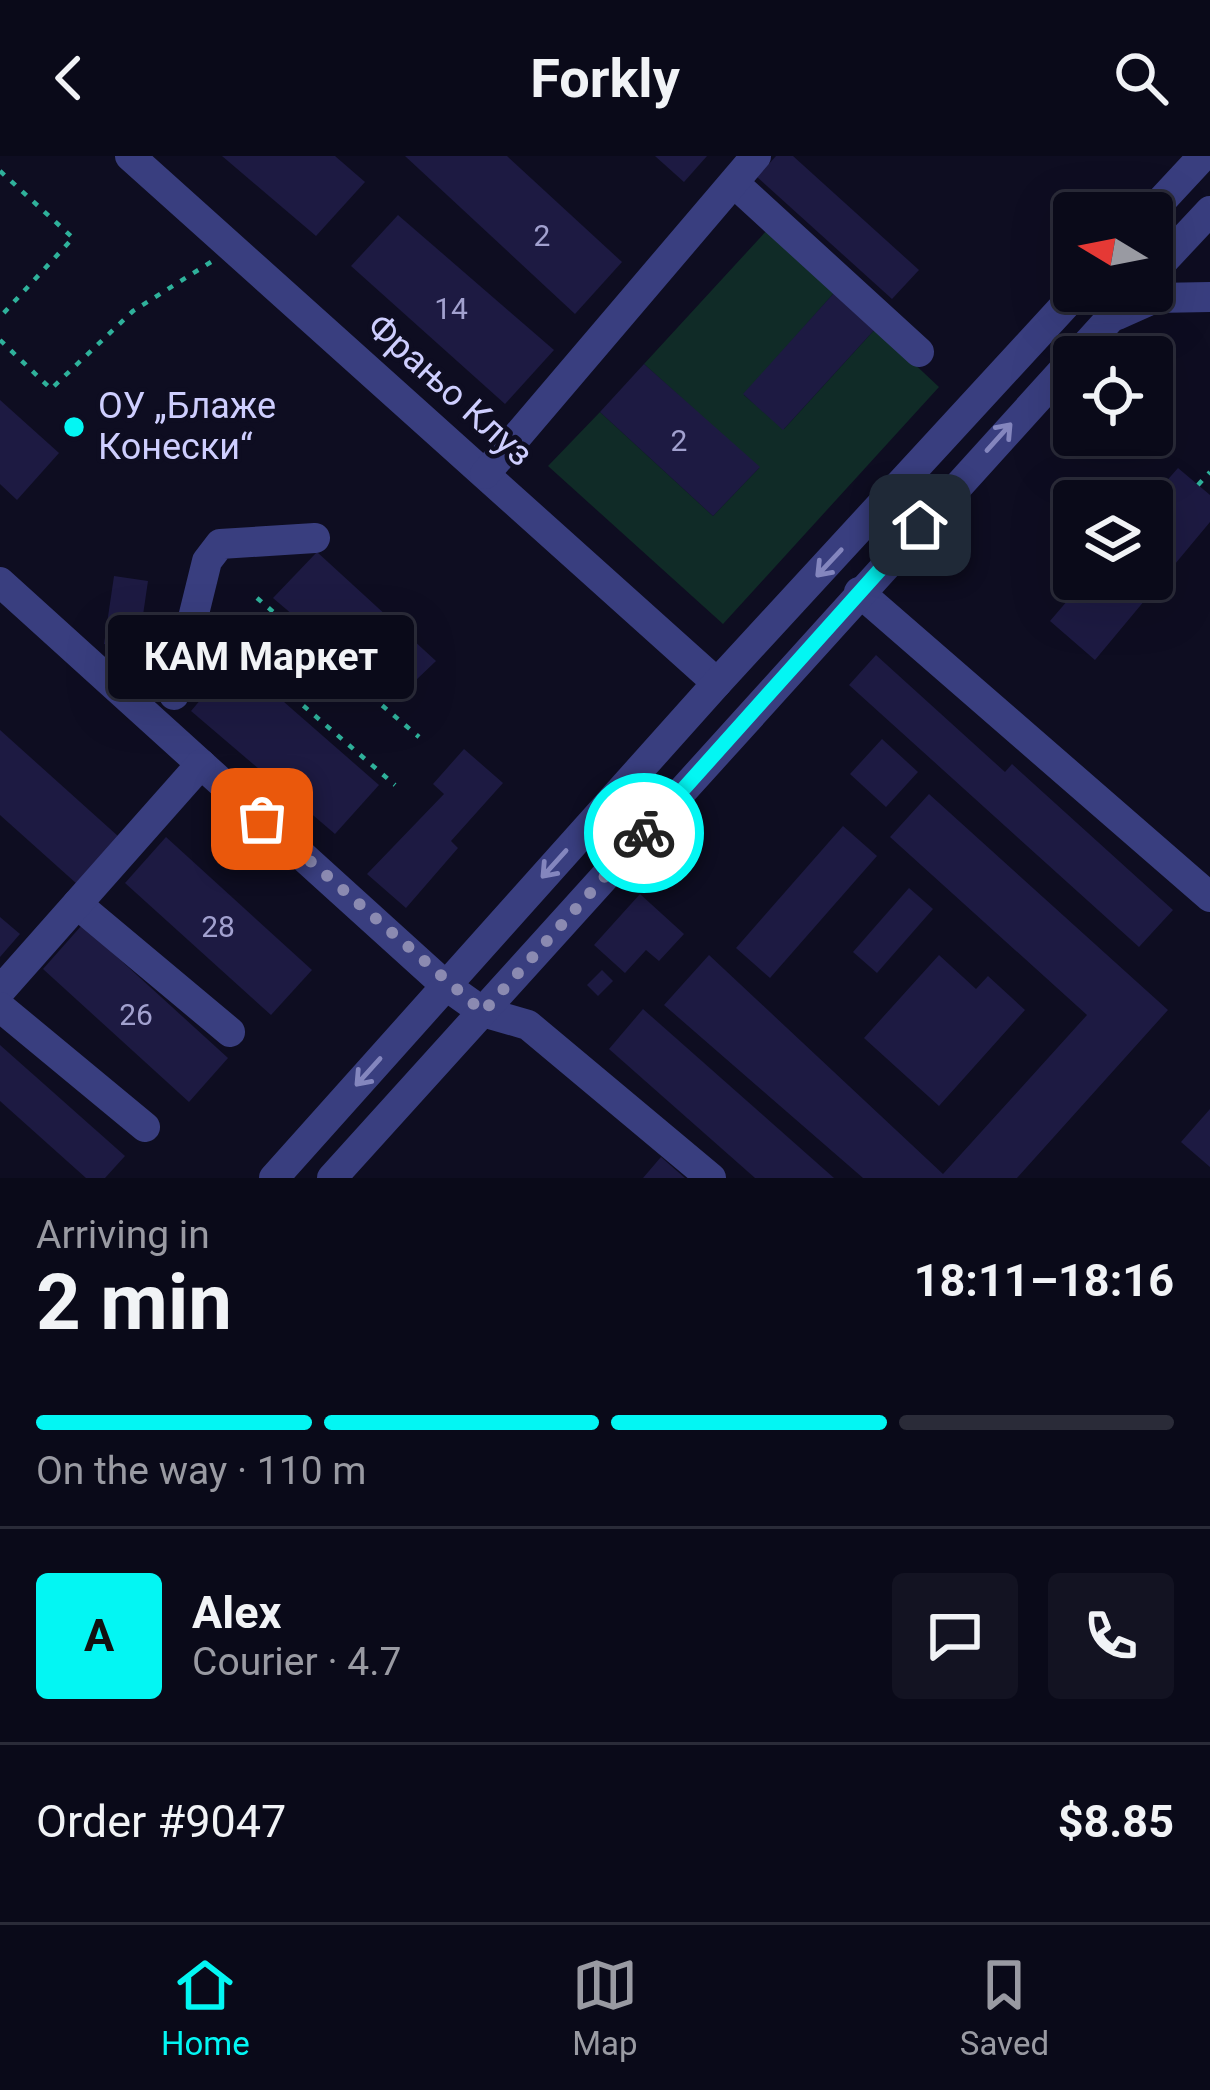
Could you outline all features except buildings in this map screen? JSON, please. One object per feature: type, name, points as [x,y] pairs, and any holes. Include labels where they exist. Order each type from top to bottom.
[{"type":"street","name":"Фрањо Клуз","points":[[130,156],[717,683]]},
{"type":"street","points":[[485,474],[756,156]]},
{"type":"street","points":[[1170,192],[1203,156]]},
{"type":"street","points":[[734,183],[920,352]]},
{"type":"street","points":[[1173,214],[1204,227],[1173,254]]},
{"type":"street","points":[[1101,324],[1155,298],[1210,297]]},
{"type":"street","points":[[274,1178],[717,683],[1059,312]]},
{"type":"street","points":[[332,1178],[1113,312]]},
{"type":"street","points":[[175,695],[208,561],[220,544],[315,538]]},
{"type":"street","points":[[0,582],[446,985],[483,1012],[528,1025],[711,1178]]},
{"type":"street","points":[[859,592],[1210,897]]},
{"type":"street","points":[[0,991],[201,764]]},
{"type":"street","points":[[77,904],[230,1032]]},
{"type":"street","points":[[0,1007],[145,1127]]},
{"type":"path","points":[[0,171],[73,238],[0,317]]},
{"type":"path","points":[[0,340],[51,389],[133,310],[234,249]]},
{"type":"path","points":[[1198,485],[1210,472]]},
{"type":"path","points":[[257,598],[419,737]]},
{"type":"path","points":[[224,637],[395,785]]},
{"type":"path","points":[[295,698],[335,651]]},
{"type":"green space","points":[[769,228],[834,293],[744,395],[784,429],[876,328],[939,387],[723,624],[548,466],[600,412],[713,516],[759,468],[644,364]]},
{"type":"way so far","points":[[262,819],[446,985],[483,1012],[644,833]]},
{"type":"place","name":"ОУ „Блаже Конески“","points":[[74,427]]},
{"type":"place","name":"КАМ Маркет","points":[[262,819]]},
{"type":"route","points":[[644,833],[920,525]]}]
